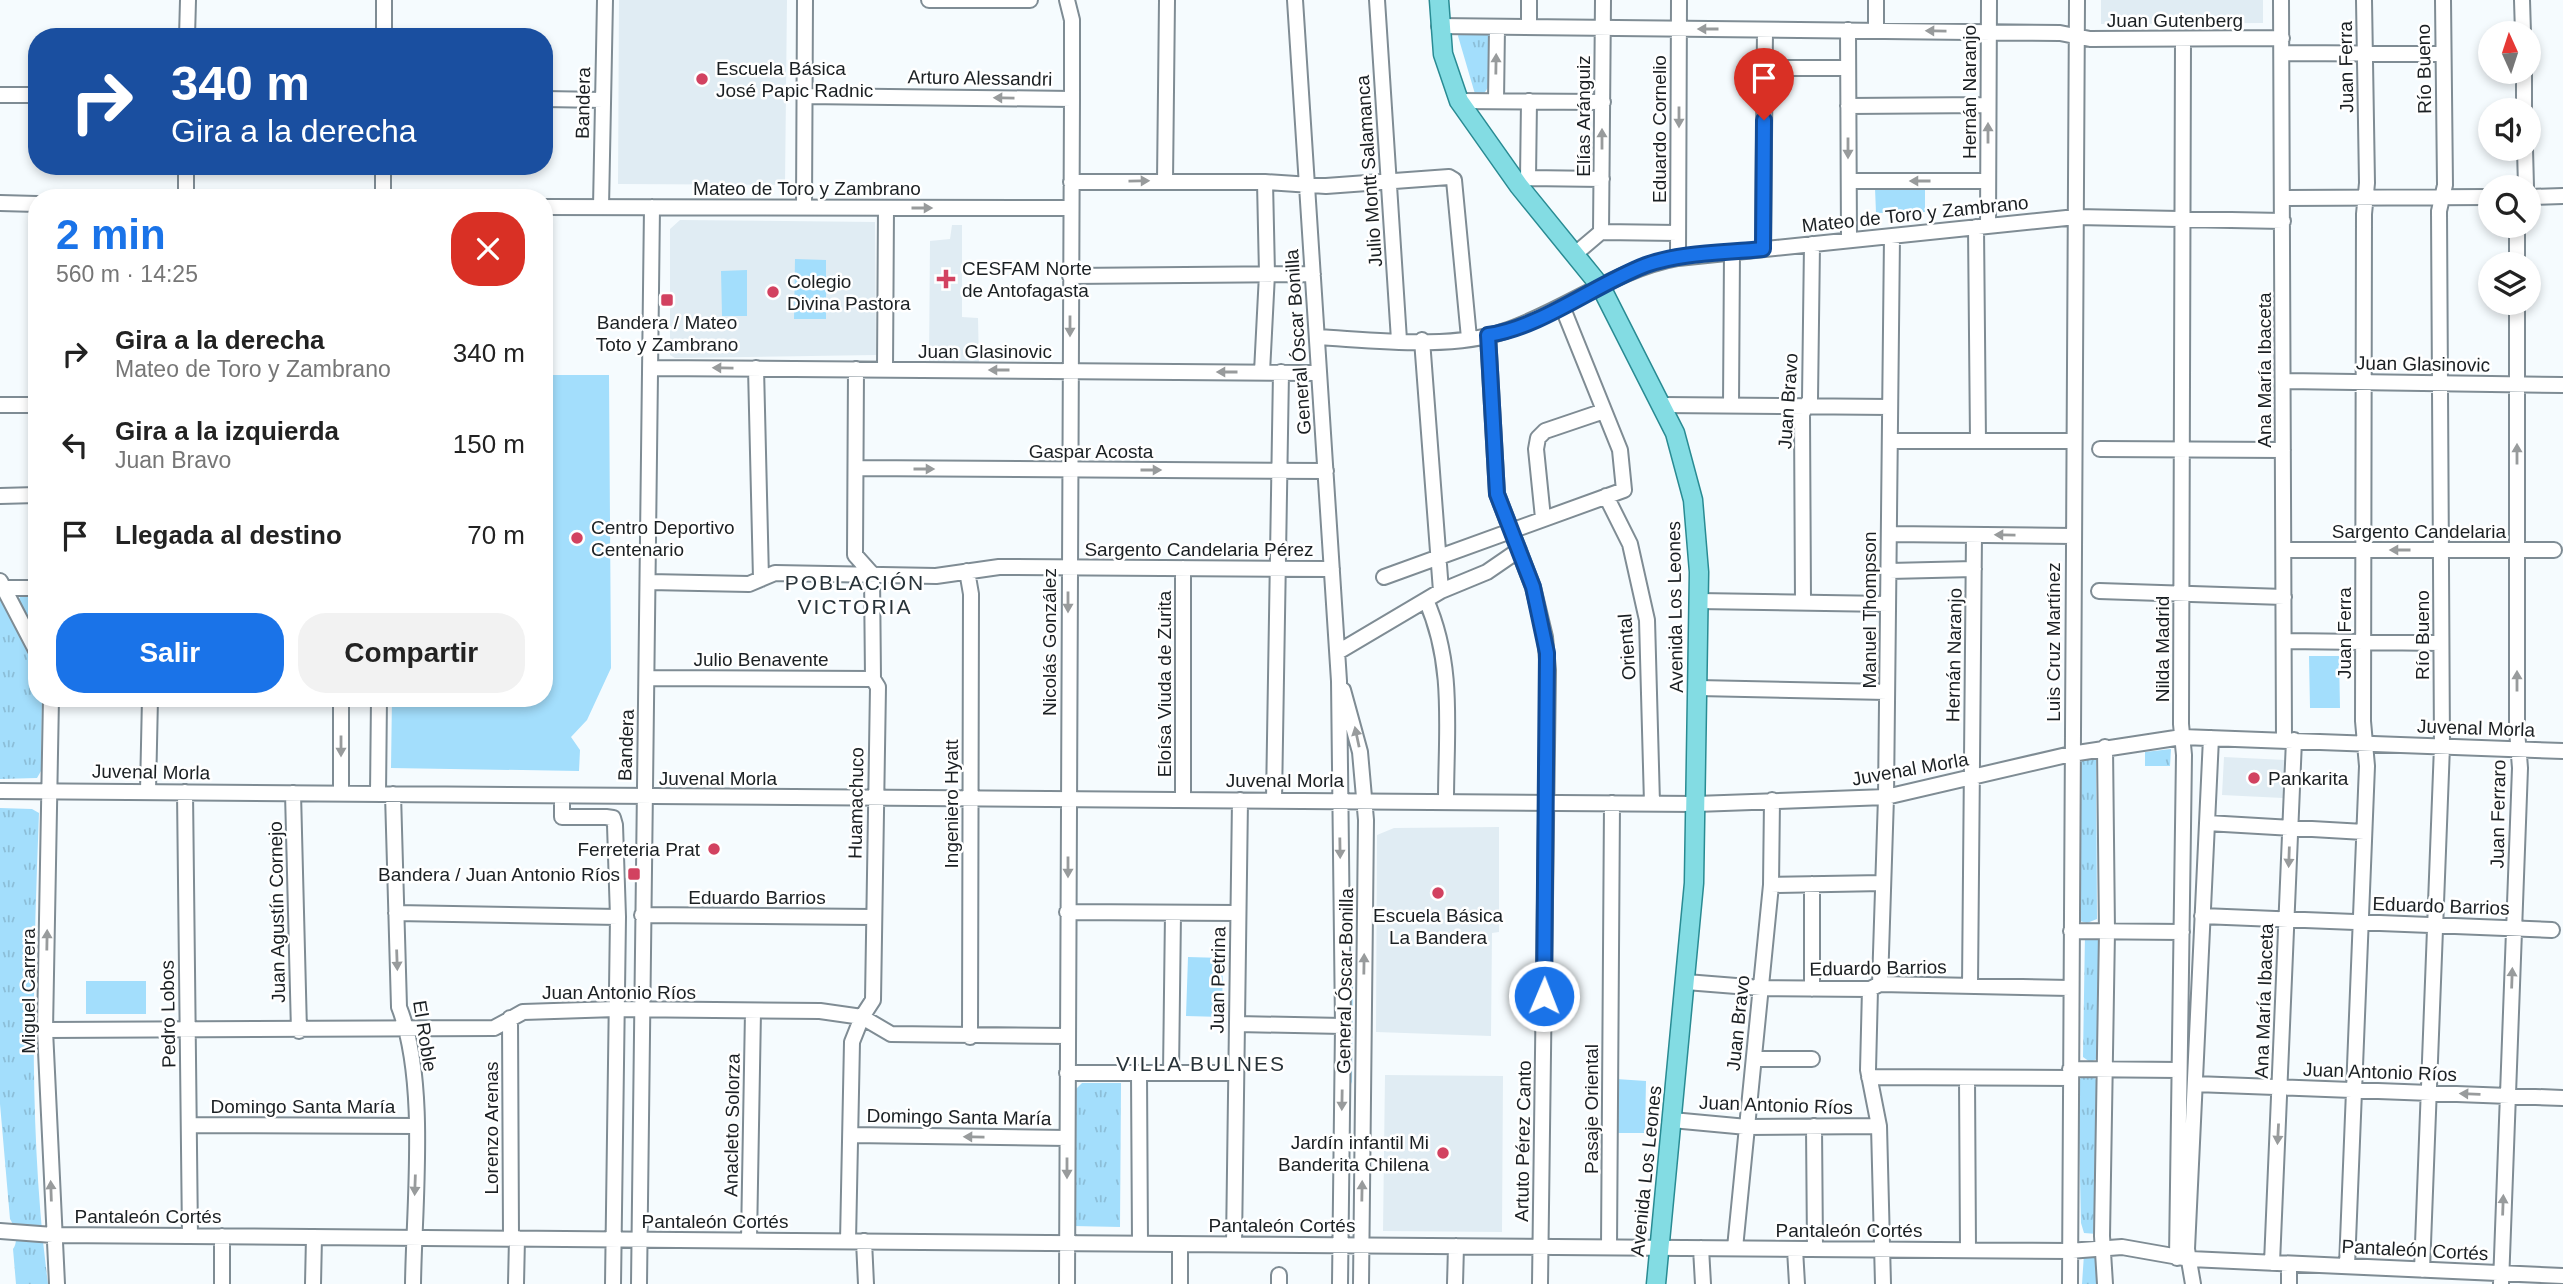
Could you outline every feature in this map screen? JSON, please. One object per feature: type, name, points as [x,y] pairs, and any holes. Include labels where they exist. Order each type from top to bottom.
[{"type":"main road","name":"Avenida Los Leones","points":[[1439,0],[1439,26],[1446,68],[1459,100],[1524,182],[1601,287],[1662,405],[1683,456],[1693,500],[1699,601],[1696,804],[1686,982],[1656,1284]]},
{"type":"street","points":[[187,28],[188,0]]},
{"type":"street","points":[[384,0],[384,28]]},
{"type":"street","name":"Bandera","points":[[601,207],[605,0]]},
{"type":"street","points":[[804,208],[805,0]]},
{"type":"street","points":[[929,0],[1030,0]]},
{"type":"street","name":"Nicolás González","points":[[1067,0],[1072,20],[1069,208],[1067,1284]]},
{"type":"street","points":[[1165,181],[1167,0]]},
{"type":"street","name":"General Óscar Bonilla","points":[[1295,0],[1338,652],[1343,1026],[1340,1284]]},
{"type":"street","name":"Julio Montt Salamanca","points":[[1377,0],[1399,340]]},
{"type":"street","points":[[1529,0],[1529,27]]},
{"type":"street","name":"Elías Aránguiz","points":[[1601,232],[1603,0]]},
{"type":"street","name":"Eduardo Cornelio","points":[[1678,258],[1679,0]]},
{"type":"street","points":[[1875,31],[1876,0]]},
{"type":"street","name":"Hernán Naranjo","points":[[1978,441],[1982,227],[1988,181],[1989,0]]},
{"type":"street","name":"Luis Cruz Martínez","points":[[2070,1284],[2068,1251],[2077,0]]},
{"type":"street","name":"Ana María Ibaceta","points":[[2272,1263],[2290,828],[2284,640],[2281,0]]},
{"type":"street","name":"Juan Ferra","points":[[2347,1266],[2364,832],[2364,0]]},
{"type":"street","name":"Río Bueno","points":[[2422,1270],[2442,746],[2439,211],[2445,185],[2443,0]]},
{"type":"street","points":[[2522,0],[2523,21]]},
{"type":"street","name":"Juan Gutenberg","points":[[1439,26],[2060,33],[2090,39],[2281,38]]},
{"type":"street","points":[[1496,101],[1497,27]]},
{"type":"street","points":[[1763,249],[1765,30]]},
{"type":"street","points":[[1848,30],[1849,240]]},
{"type":"street","name":"Nilda Madrid","points":[[2183,39],[2182,932],[2179,1070],[2183,1259],[2193,1284]]},
{"type":"street","points":[[2282,53],[2444,54]]},
{"type":"street","points":[[1764,68],[1848,68]]},
{"type":"street","points":[[0,95],[28,95]]},
{"type":"street","name":"Arturo Alessandri","points":[[804,96],[1072,99]]},
{"type":"street","points":[[553,99],[603,100]]},
{"type":"street","points":[[1459,100],[1602,102]]},
{"type":"street","points":[[1529,101],[1524,182],[1602,178]]},
{"type":"street","points":[[1848,106],[1988,105]]},
{"type":"street","points":[[1071,182],[1265,182],[1326,186],[1449,177],[1454,180],[1469,338]]},
{"type":"street","name":"Mateo de Toro y Zambrano","points":[[1849,181],[1988,181]]},
{"type":"street","name":"General Óscar Bonilla","points":[[1262,372],[1267,274],[1265,182]]},
{"type":"street","points":[[2541,197],[2563,196]]},
{"type":"street","points":[[2283,198],[2478,197]]},
{"type":"street","points":[[0,203],[28,204]]},
{"type":"street","name":"Mateo de Toro y Zambrano","points":[[553,207],[1069,208]]},
{"type":"street","name":"Bandera","points":[[639,1284],[652,207]]},
{"type":"street","points":[[886,208],[886,369]]},
{"type":"street","name":"Mateo de Toro y Zambrano","points":[[1317,337],[1422,340],[1488,335],[1507,330],[1562,306],[1648,265],[1678,258],[2076,218],[2283,222]]},
{"type":"street","points":[[1575,254],[1601,232],[1678,233]]},
{"type":"street","name":"Manuel Thompson","points":[[1883,1284],[1880,1250],[1879,1126],[1869,1077],[1883,883],[1886,797],[1892,236]]},
{"type":"street","name":"Juan Bravo","points":[[1803,603],[1802,414],[1810,399],[1812,244]]},
{"type":"street","points":[[1731,406],[1732,253]]},
{"type":"street","points":[[1070,276],[1313,274]]},
{"type":"street","points":[[1384,577],[1625,490],[1620,450],[1562,306]]},
{"type":"street","name":"Juan Ferraro","points":[[2501,1279],[2518,749],[2517,315]]},
{"type":"street","name":"Artuto Pérez Canto","points":[[1488,335],[1495,485],[1538,607],[1547,653],[1540,1284]]},
{"type":"street","points":[[1422,340],[1436,557],[1441,591]]},
{"type":"street","name":"Juan Glasinovic","points":[[650,368],[1319,373]]},
{"type":"street","points":[[756,369],[761,579]]},
{"type":"street","name":"Huamachuco","points":[[848,1241],[852,1042],[862,1017],[873,1000],[878,687],[873,679],[872,575],[855,555],[856,369]]},
{"type":"street","name":"General Óscar Bonilla","points":[[1274,800],[1281,372]]},
{"type":"street","name":"Juan Glasinovic","points":[[2283,381],[2563,385]]},
{"type":"street","points":[[0,405],[28,405]]},
{"type":"street","points":[[1662,405],[1890,407]]},
{"type":"street","points":[[1543,519],[1536,449],[1538,438],[1545,431],[1604,411]]},
{"type":"street","points":[[1890,441],[2074,441]]},
{"type":"street","points":[[2100,449],[2283,450]]},
{"type":"street","name":"Gaspar Acosta","points":[[856,468],[1326,471]]},
{"type":"street","points":[[0,496],[28,495]]},
{"type":"street","name":"Oriental","points":[[1606,496],[1630,544],[1647,620],[1652,803]]},
{"type":"street","points":[[1889,534],[2073,536]]},
{"type":"street","name":"Hernán Naranjo","points":[[1970,986],[1974,535]]},
{"type":"street","points":[[1338,652],[1441,591],[1487,572],[1518,550]]},
{"type":"street","name":"Sargento Candelaria","points":[[2284,550],[2554,550]]},
{"type":"street","name":"Sargento Candelaria Pérez","points":[[649,582],[749,584],[775,573],[936,576],[983,568],[1332,569]]},
{"type":"street","name":"Eloísa Viuda de Zurita","points":[[1183,799],[1184,568]]},
{"type":"street","points":[[1889,571],[1974,569]]},
{"type":"street","name":"Ingeniero Hyatt","points":[[967,571],[971,594],[970,1037]]},
{"type":"street","points":[[2,585],[28,587]]},
{"type":"street","points":[[2,585],[28,635]]},
{"type":"street","points":[[2099,591],[2284,597]]},
{"type":"street","points":[[1426,600],[1441,638],[1446,664],[1446,801]]},
{"type":"street","points":[[1699,601],[1888,604]]},
{"type":"street","points":[[2284,640],[2441,643]]},
{"type":"street","name":"Julio Benavente","points":[[648,678],[873,679]]},
{"type":"street","name":"General Óscar Bonilla","points":[[1339,681],[1354,725],[1365,800],[1360,1284]]},
{"type":"street","points":[[1698,688],[1887,692]]},
{"type":"street","name":"Miguel Carrera","points":[[51,707],[45,1030],[53,1235],[58,1284]]},
{"type":"street","points":[[148,791],[150,707]]},
{"type":"street","points":[[341,707],[341,793]]},
{"type":"street","name":"El Roble","points":[[380,707],[396,913],[399,1007],[408,1030],[417,1126],[413,1284]]},
{"type":"street","name":"Juvenal Morla","points":[[0,791],[1696,804],[1886,797],[2105,747],[2182,737],[2563,751]]},
{"type":"street","name":"Nilda Madrid","points":[[2183,1259],[2187,1250],[2211,738]]},
{"type":"street","points":[[2105,747],[2105,1284]]},
{"type":"street","name":"Pedro Lobos","points":[[185,792],[190,1236]]},
{"type":"street","name":"Juan Agustín Cornejo","points":[[293,793],[299,1031]]},
{"type":"street","points":[[562,796],[562,817],[613,818],[618,917],[613,1284]]},
{"type":"street","name":"Juan Petrina","points":[[1234,1244],[1240,800]]},
{"type":"street","name":"Juan Bravo","points":[[1735,1248],[1771,884],[1772,800]]},
{"type":"street","name":"Pasaje Oriental","points":[[1609,1247],[1612,803]]},
{"type":"street","points":[[2207,823],[2364,832]]},
{"type":"street","points":[[1771,884],[1883,883]]},
{"type":"street","points":[[1812,884],[1812,989]]},
{"type":"street","points":[[1067,912],[1238,913]]},
{"type":"street","points":[[396,913],[618,917]]},
{"type":"street","points":[[1171,1073],[1174,913]]},
{"type":"street","name":"Eduardo Barrios","points":[[642,915],[873,917]]},
{"type":"street","name":"Eduardo Barrios","points":[[2203,916],[2552,930]]},
{"type":"street","points":[[2071,931],[2182,932]]},
{"type":"street","name":"Eduardo Barrios","points":[[1686,982],[1812,989],[1970,986],[2070,988]]},
{"type":"street","name":"Juan Antonio Ríos","points":[[45,1030],[299,1031],[494,1028],[523,1012],[616,1009],[820,1011],[862,1017],[891,1034],[970,1037],[1067,1036]]},
{"type":"street","name":"Anacleto Solorza","points":[[748,1240],[753,1011]]},
{"type":"street","name":"Lorenzo Arenas","points":[[510,1018],[516,1284]]},
{"type":"street","points":[[1237,1024],[1343,1026]]},
{"type":"street","points":[[1754,1059],[1812,1059]]},
{"type":"street","name":"Juan Antonio Ríos","points":[[1869,1077],[1967,1078],[2104,1069],[2179,1070]]},
{"type":"street","points":[[1067,1073],[1236,1073]]},
{"type":"street","points":[[1139,1073],[1140,1244]]},
{"type":"street","points":[[1967,1078],[1968,1250]]},
{"type":"street","name":"Juan Antonio Ríos","points":[[2195,1084],[2563,1098]]},
{"type":"street","name":"Juan Antonio Ríos","points":[[1672,1120],[1747,1126],[1879,1126]]},
{"type":"street","name":"Domingo Santa María","points":[[189,1125],[417,1126]]},
{"type":"street","points":[[1814,1126],[1815,1249]]},
{"type":"street","name":"Domingo Santa María","points":[[851,1135],[1067,1138]]},
{"type":"street","name":"Pantaleón Cortés","points":[[0,1231],[53,1235],[1880,1250],[2068,1251],[2104,1247],[2141,1250],[2183,1259],[2422,1270],[2472,1278],[2563,1276]]},
{"type":"street","points":[[222,1236],[222,1284]]},
{"type":"street","points":[[313,1284],[314,1237]]},
{"type":"street","points":[[864,1241],[866,1284]]},
{"type":"street","points":[[1180,1244],[1180,1284]]},
{"type":"street","points":[[1455,1284],[1456,1246]]},
{"type":"street","points":[[1700,1248],[1703,1284]]},
{"type":"street","points":[[1795,1249],[1797,1284]]},
{"type":"street","points":[[2288,1284],[2289,1264]]},
{"type":"shaded area","name":"Escuela Básica José Papic Radnic","points":[[619,0],[787,0],[785,185],[618,184]]},
{"type":"shaded area","points":[[2101,0],[2263,0],[2263,23],[2101,24]]},
{"type":"shaded area","name":"Colegio Divina Pastora","points":[[680,220],[875,222],[876,355],[675,358],[670,355],[670,229]]},
{"type":"shaded area","name":"CESFAM Norte de Antofagasta","points":[[952,225],[962,225],[962,317],[978,318],[979,365],[929,364],[930,241],[950,239]]},
{"type":"shaded area","name":"Pankarita","points":[[2224,757],[2285,760],[2283,798],[2222,795]]},
{"type":"shaded area","name":"Escuela Básica La Bandera","points":[[1499,827],[1499,932],[1492,933],[1491,1036],[1376,1032],[1377,835],[1394,828]]},
{"type":"shaded area","name":"Jardín infantil Mi Banderita Chilena","points":[[1385,1075],[1503,1076],[1502,1232],[1383,1231]]},
{"type":"green space","points":[[1460,30],[1493,31],[1489,86],[1483,95],[1475,94],[1458,36]]},
{"type":"green space","points":[[1925,187],[1925,212],[1876,213],[1875,188]]},
{"type":"green space","points":[[795,259],[826,260],[826,319],[794,319]]},
{"type":"green space","points":[[747,270],[747,316],[722,316],[721,271]]},
{"type":"green space","name":"Centro Deportivo Centenario","points":[[553,375],[609,375],[611,668],[587,720],[571,737],[580,750],[579,771],[391,768],[392,707],[553,707]]},
{"type":"green space","points":[[0,595],[28,654],[28,707],[42,707],[41,771],[37,778],[0,779]]},
{"type":"green space","points":[[20,597],[28,597],[28,622],[18,601]]},
{"type":"green space","points":[[2309,656],[2339,656],[2340,708],[2310,708]]},
{"type":"green space","points":[[2171,749],[2170,766],[2145,766],[2145,752]]},
{"type":"green space","points":[[2096,754],[2097,919],[2087,923],[2076,920],[2080,765],[2082,759]]},
{"type":"green space","points":[[0,808],[32,809],[39,813],[34,990],[35,1108],[37,1167],[48,1284],[16,1284],[13,1249],[16,1238],[10,1219],[0,1104]]},
{"type":"green space","points":[[2085,934],[2099,935],[2097,1059],[2090,1062],[2083,1057]]},
{"type":"green space","points":[[1188,957],[1223,958],[1222,1017],[1186,1016]]},
{"type":"green space","points":[[1347,967],[1353,969],[1352,1084],[1348,1074]]},
{"type":"green space","points":[[86,981],[146,981],[146,1014],[86,1014]]},
{"type":"green space","points":[[2083,1075],[2092,1075],[2097,1081],[2097,1234],[2084,1233],[2081,1223],[2078,1082]]},
{"type":"green space","points":[[1616,1079],[1646,1081],[1645,1133],[1614,1133]]},
{"type":"green space","points":[[1082,1083],[1121,1083],[1120,1227],[1073,1226],[1074,1091]]},
{"type":"green space","points":[[2084,1254],[2098,1256],[2098,1284],[2082,1284]]},
{"type":"place","name":"Escuela Básica José Papic Radnic","points":[[702,79]]},
{"type":"place","name":"CESFAM Norte de Antofagasta","points":[[946,279]]},
{"type":"place","name":"Colegio Divina Pastora","points":[[773,292]]},
{"type":"place","name":"Bandera / Mateo Toto y Zambrano","points":[[667,300]]},
{"type":"place","name":"Centro Deportivo Centenario","points":[[577,538]]},
{"type":"place","name":"Pankarita","points":[[2254,778]]},
{"type":"place","name":"Ferreteria Prat","points":[[714,849]]},
{"type":"place","name":"Bandera / Juan Antonio Ríos","points":[[634,874]]},
{"type":"place","name":"Escuela Básica La Bandera","points":[[1438,893]]},
{"type":"place","name":"Jardín infantil Mi Banderita Chilena","points":[[1443,1153]]},
{"type":"district","name":"POBLACIÓN VICTORIA","points":[[855,594]]},
{"type":"district","name":"VILLA BULNES","points":[[1201,1063]]},
{"type":"route","points":[[1544,996],[1547,653],[1533,587],[1500,505],[1495,485],[1488,335],[1507,330],[1562,306],[1648,265],[1678,258],[1763,249],[1764,120]]}]
